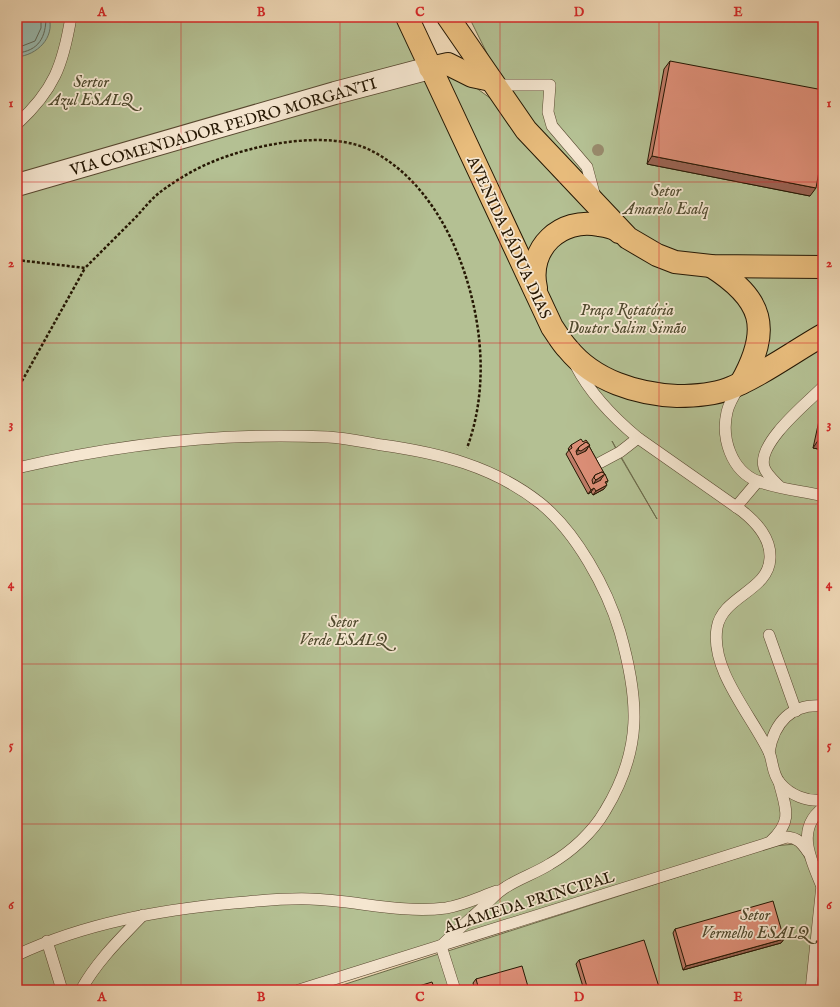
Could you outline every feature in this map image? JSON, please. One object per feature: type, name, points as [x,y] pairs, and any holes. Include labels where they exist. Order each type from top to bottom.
[{"type":"highway","name":"AVENIDA PÁDUA DIAS","points":[[407,17],[552,327],[568,350],[599,375],[618,385],[640,392],[666,395],[693,395],[727,390],[823,335]]},
{"type":"highway","points":[[448,17],[526,130],[598,208],[628,238]]},
{"type":"highway","points":[[430,68],[448,64],[472,76],[493,83]]},
{"type":"highway","points":[[538,296],[533,278],[538,255],[553,236],[564,228],[577,223],[591,223],[617,230],[657,255],[675,262],[711,266],[823,267]]},
{"type":"highway","points":[[711,266],[740,286],[749,298],[758,320],[760,338],[758,348],[741,383]]},
{"type":"street","name":"VIA COMENDADOR PEDRO MORGANTI","points":[[17,185],[335,93],[430,68]]},
{"type":"lane","points":[[17,124],[31,111],[51,86],[65,52],[71,17]]},
{"type":"lane","points":[[493,83],[550,85],[548,112],[552,126],[587,167],[598,208]]},
{"type":"lane","points":[[568,350],[579,371],[602,404],[638,438],[736,507],[756,523],[764,533],[771,557],[769,569],[762,580],[731,604],[720,618],[716,634],[718,651],[726,676],[742,708],[769,752],[772,768],[779,782],[785,806],[786,820],[782,831],[769,844]]},
{"type":"lane","points":[[741,383],[730,401],[727,412],[726,439],[730,454],[738,467],[748,476],[758,481],[823,496]]},
{"type":"lane","points":[[779,486],[764,467],[763,455],[770,441],[823,387]]},
{"type":"lane","points":[[17,468],[160,442],[230,437],[330,437],[414,449],[462,460],[493,474],[539,502],[553,515],[578,546],[611,605],[619,627],[630,665],[635,714],[629,762],[620,785],[596,824],[552,863],[504,888],[464,904],[428,910],[392,908],[310,899],[281,899],[187,907],[82,929],[47,941],[17,955]]},
{"type":"lane","points":[[590,468],[620,452],[638,438]]},
{"type":"lane","points":[[736,507],[758,481]]},
{"type":"lane","points":[[769,635],[796,711]]},
{"type":"lane","points":[[769,752],[772,737],[780,723],[796,711],[806,706],[823,706]]},
{"type":"lane","points":[[779,782],[791,792],[805,799],[823,800]]},
{"type":"lane","points":[[811,990],[822,887],[808,852],[807,830],[814,817],[823,808]]},
{"type":"lane","name":"ALAMEDA PRINCIPAL","points":[[300,990],[769,844],[787,837],[795,838],[801,842],[808,852]]},
{"type":"lane","points":[[455,990],[441,946],[504,888]]},
{"type":"lane","points":[[82,990],[89,976],[100,960],[143,915]]},
{"type":"lane","points":[[47,941],[62,990]]},
{"type":"path","points":[[17,390],[85,268],[161,191],[188,174],[213,161],[240,152],[268,146],[301,142],[347,142],[371,150],[394,164],[420,190],[440,218],[459,257],[474,299],[479,334],[480,389],[475,421],[462,460]]},
{"type":"path","points":[[17,260],[85,268]]},
{"type":"green space","name":"Setor Verde ESALQ","points":[[17,17],[403,17],[431,69],[446,66],[490,98],[524,128],[469,17],[823,17],[823,889],[795,839],[295,990],[17,990]],"holes":[[[612,441],[657,519],[617,451]]]},
{"type":"green space","name":"Setor Vermelho ESALQ","points":[[795,844],[803,854],[812,871],[823,901],[823,990],[327,990],[774,846]]},
{"type":"water","points":[[17,17],[49,17],[50,25],[47,38],[43,44],[31,53],[17,57]]},
{"type":"building","points":[[670,61],[823,90],[823,150],[816,188],[652,156]]},
{"type":"building","points":[[581,439],[583,442],[586,440],[589,444],[586,442],[579,447],[576,451],[577,455],[586,451],[589,446],[604,473],[602,472],[595,475],[592,480],[593,484],[601,480],[605,474],[608,481],[605,482],[607,485],[596,491],[594,488],[591,490],[569,450],[572,448],[571,445]]},
{"type":"building","points":[[586,442],[590,445],[581,451],[578,450],[579,447]]},
{"type":"building","points":[[602,472],[605,474],[596,480],[594,478],[595,475]]},
{"type":"building","points":[[773,901],[784,939],[686,966],[675,929]]},
{"type":"building","points":[[644,940],[660,990],[588,990],[579,960]]},
{"type":"building","points":[[522,966],[529,990],[479,990],[476,979]]},
{"type":"building","points":[[432,982],[435,990],[406,990]]},
{"type":"park label","name":"Sertor Azul ESALQ","points":[[91,90]]},
{"type":"park label","name":"Setor Amarelo Esalq","points":[[666,199]]},
{"type":"park label","name":"Praça Rotatória Doutor Salim Simão","points":[[627,318]]}]
